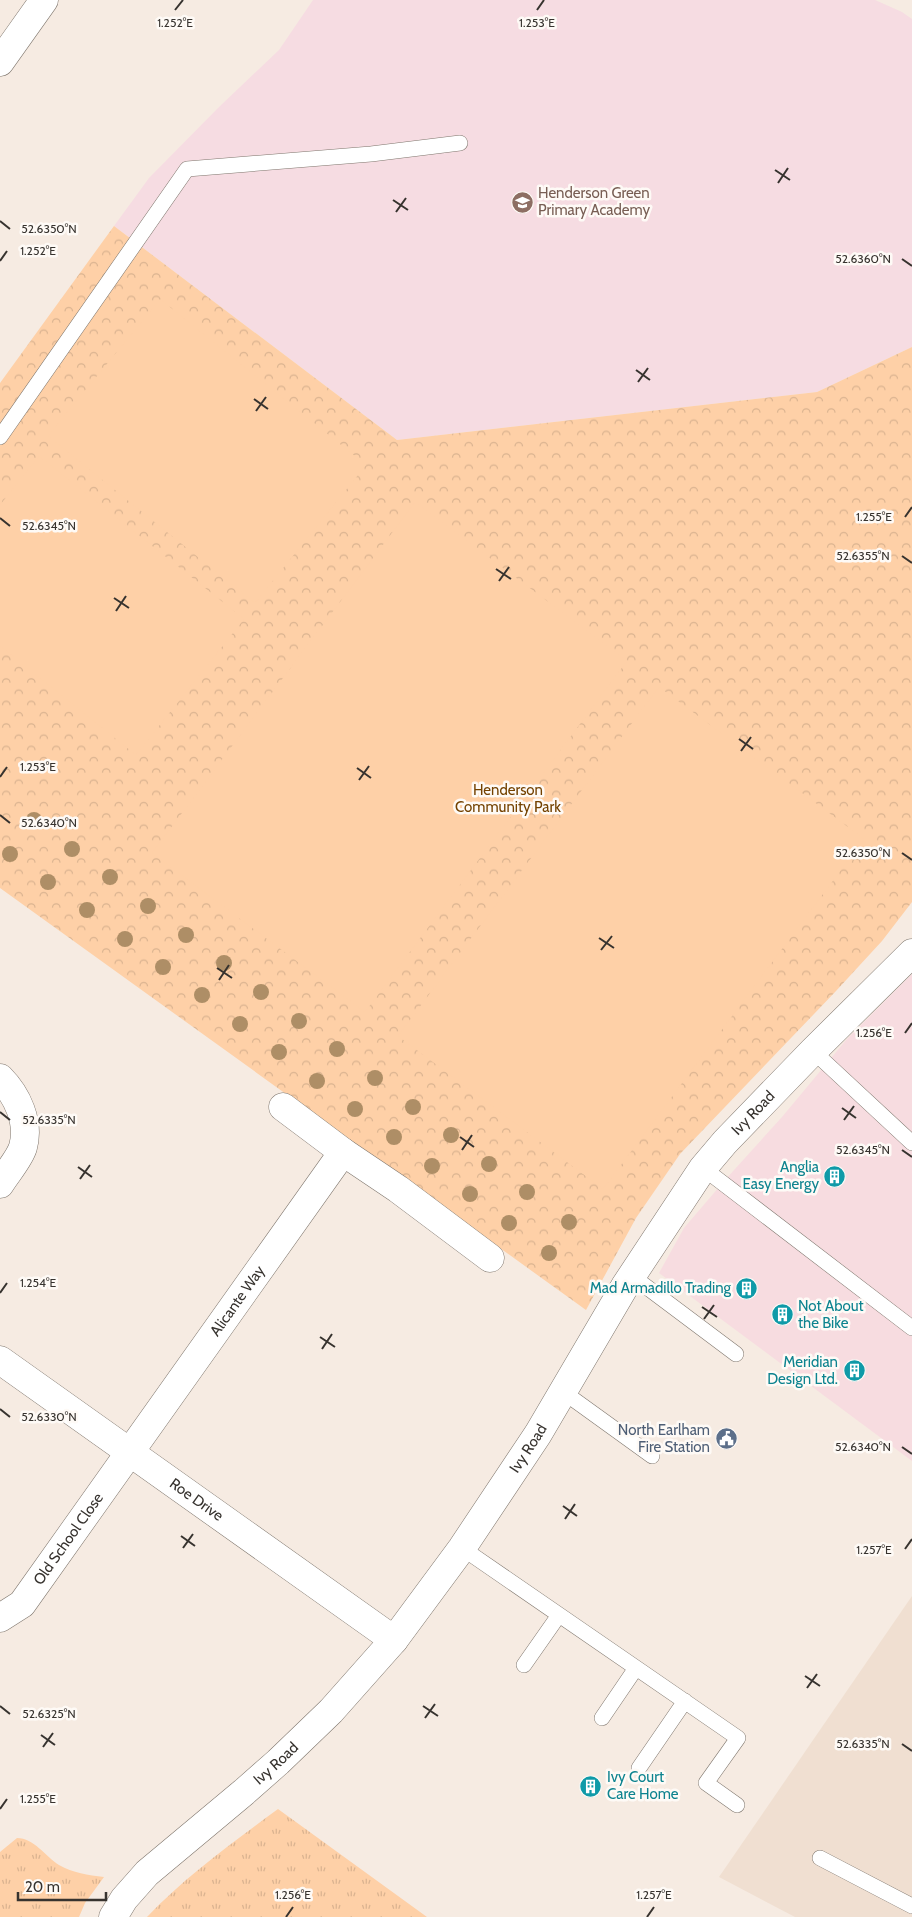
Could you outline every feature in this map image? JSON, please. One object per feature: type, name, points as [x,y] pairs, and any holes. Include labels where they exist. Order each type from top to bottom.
[{"type":"street","points":[[0,62],[44,0]]},
{"type":"street","name":"Ivy Road","points":[[113,1917],[124,1899],[147,1873],[278,1762],[331,1711],[394,1640],[462,1548],[538,1434],[632,1276],[703,1168],[725,1142],[813,1051],[912,953]]},
{"type":"street","points":[[0,1078],[10,1088],[21,1111],[25,1128],[23,1148],[0,1184]]},
{"type":"street","points":[[283,1107],[343,1152],[398,1189],[490,1258]]},
{"type":"street","name":"Alicante Way","points":[[130,1452],[343,1152]]},
{"type":"street","name":"Roe Drive","points":[[0,1360],[394,1640]]},
{"type":"street","name":"Old School Close","points":[[0,1618],[22,1604],[130,1452]]},
{"type":"lane","points":[[0,437],[187,169],[371,154],[460,143]]},
{"type":"lane","points":[[813,1051],[912,1144]]},
{"type":"lane","points":[[703,1168],[912,1328]]},
{"type":"lane","points":[[632,1276],[736,1354]]},
{"type":"lane","points":[[562,1391],[652,1456]]},
{"type":"lane","points":[[462,1548],[738,1738],[706,1783],[737,1805]]},
{"type":"lane","points":[[524,1665],[559,1615]]},
{"type":"lane","points":[[602,1718],[636,1668]]},
{"type":"lane","points":[[639,1768],[685,1702]]},
{"type":"lane","points":[[820,1858],[912,1906]]},
{"type":"shaded area","name":"Henderson Green Primary Academy","points":[[313,0],[875,0],[902,12],[912,19],[912,347],[817,392],[397,440],[114,226],[149,178],[279,50]]},
{"type":"shaded area","points":[[912,974],[912,1461],[659,1273],[684,1228],[782,1117],[847,1039]]},
{"type":"shaded area","points":[[912,1596],[912,1917],[795,1917],[719,1877]]},
{"type":"green space","name":"Henderson Community Park","points":[[114,226],[397,440],[817,392],[912,347],[912,902],[882,941],[836,991],[680,1154],[636,1218],[586,1310],[0,888],[0,383]]},
{"type":"green space","points":[[160,299],[366,465],[255,603],[48,436]]},
{"type":"green space","points":[[39,456],[244,619],[136,755],[0,646],[0,505]]},
{"type":"green space","points":[[415,502],[627,661],[365,1012],[152,853]]},
{"type":"green space","points":[[659,687],[864,839],[603,1189],[398,1036]]},
{"type":"green space","points":[[278,1809],[427,1917],[147,1917],[193,1874]]},
{"type":"green space","points":[[17,1838],[34,1844],[64,1868],[104,1877],[85,1903],[79,1917],[0,1917],[0,1852]]},
{"type":"place","name":"Henderson Green Primary Academy","points":[[522,202]]},
{"type":"place","name":"Anglia Easy Energy","points":[[835,1176]]},
{"type":"place","name":"Mad Armadillo Trading","points":[[747,1288]]},
{"type":"place","name":"Not About the Bike","points":[[782,1315]]},
{"type":"place","name":"Meridian Design Ltd.","points":[[854,1371]]},
{"type":"place","name":"North Earlham Fire Station","points":[[726,1439]]},
{"type":"place","name":"Ivy Court Care Home","points":[[591,1786]]}]
